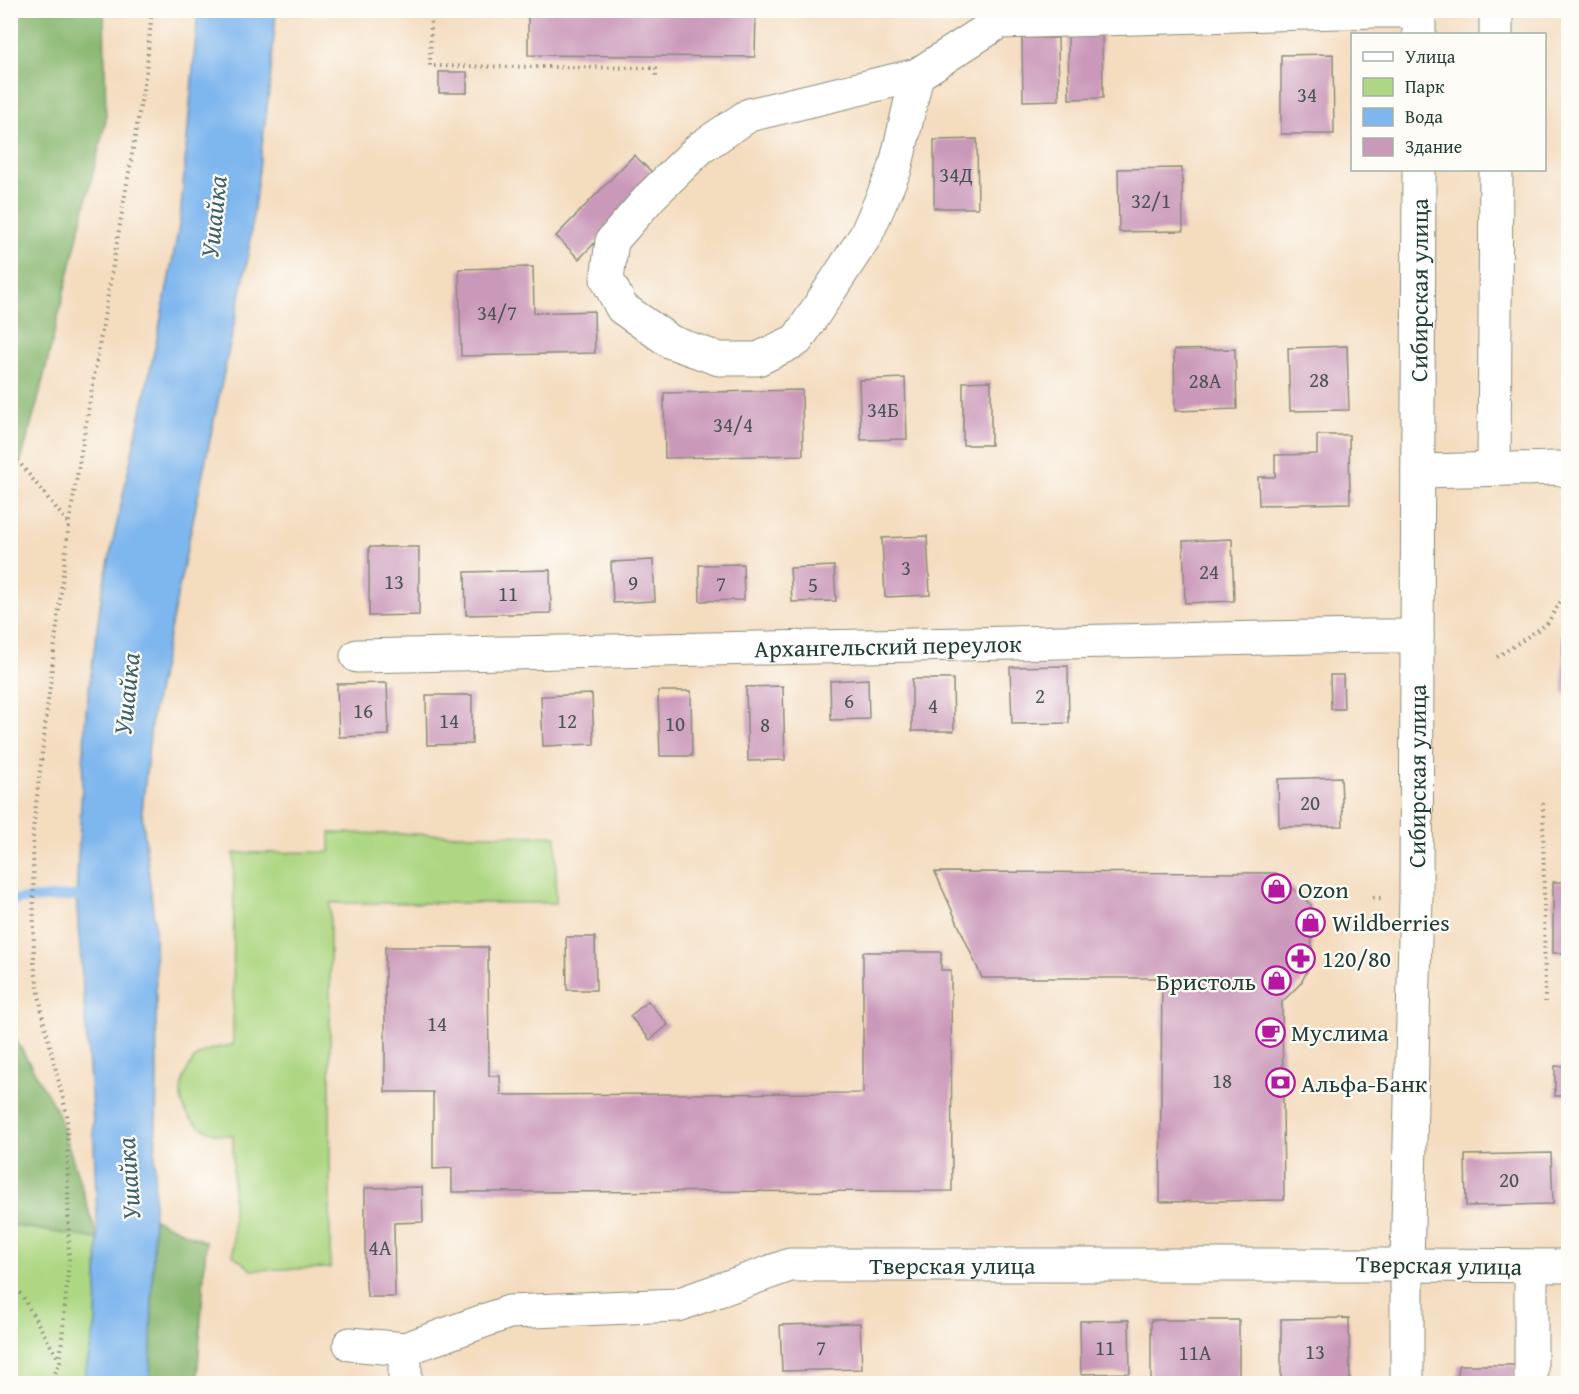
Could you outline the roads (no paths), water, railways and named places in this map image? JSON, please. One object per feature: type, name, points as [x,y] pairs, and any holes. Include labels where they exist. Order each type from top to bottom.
[{"type":"street","points":[[917,75],[895,169],[866,235],[797,340],[758,359],[719,359],[671,342],[622,308],[607,279],[612,241],[651,196],[700,148],[749,115],[917,75],[999,22],[1375,10],[1419,11],[1419,33]]},
{"type":"street","points":[[1496,10],[1496,33]]},
{"type":"street","name":"Сибирская улица","points":[[1407,1383],[1407,1265],[1416,897],[1419,171]]},
{"type":"street","points":[[1494,468],[1496,171]]},
{"type":"street","points":[[1418,471],[1494,468],[1559,468],[1569,471]]},
{"type":"street","name":"Архангельский переулок","points":[[357,656],[1417,636]]},
{"type":"street","name":"Тверская улица","points":[[350,1344],[405,1348],[510,1312],[677,1305],[790,1265],[1569,1266]]},
{"type":"street","points":[[1531,1266],[1531,1383]]},
{"type":"street","points":[[405,1348],[405,1383]]},
{"type":"water","name":"Ушайка","points":[[198,11],[276,11],[270,83],[247,263],[152,716],[142,812],[155,929],[157,1076],[150,1383],[83,1383],[96,1323],[98,1239],[93,1121],[76,896],[86,711],[102,592],[180,221]]},
{"type":"waterway","points":[[10,900],[88,895]]},
{"type":"place","name":"Ozon","points":[[1277,889]]},
{"type":"place","name":"Wildberries","points":[[1311,922]]},
{"type":"place","name":"120/80","points":[[1301,958]]},
{"type":"place","name":"Бристоль","points":[[1277,981]]},
{"type":"place","name":"Муслима","points":[[1270,1032]]},
{"type":"place","name":"Альфа-Банк","points":[[1280,1083]]}]
